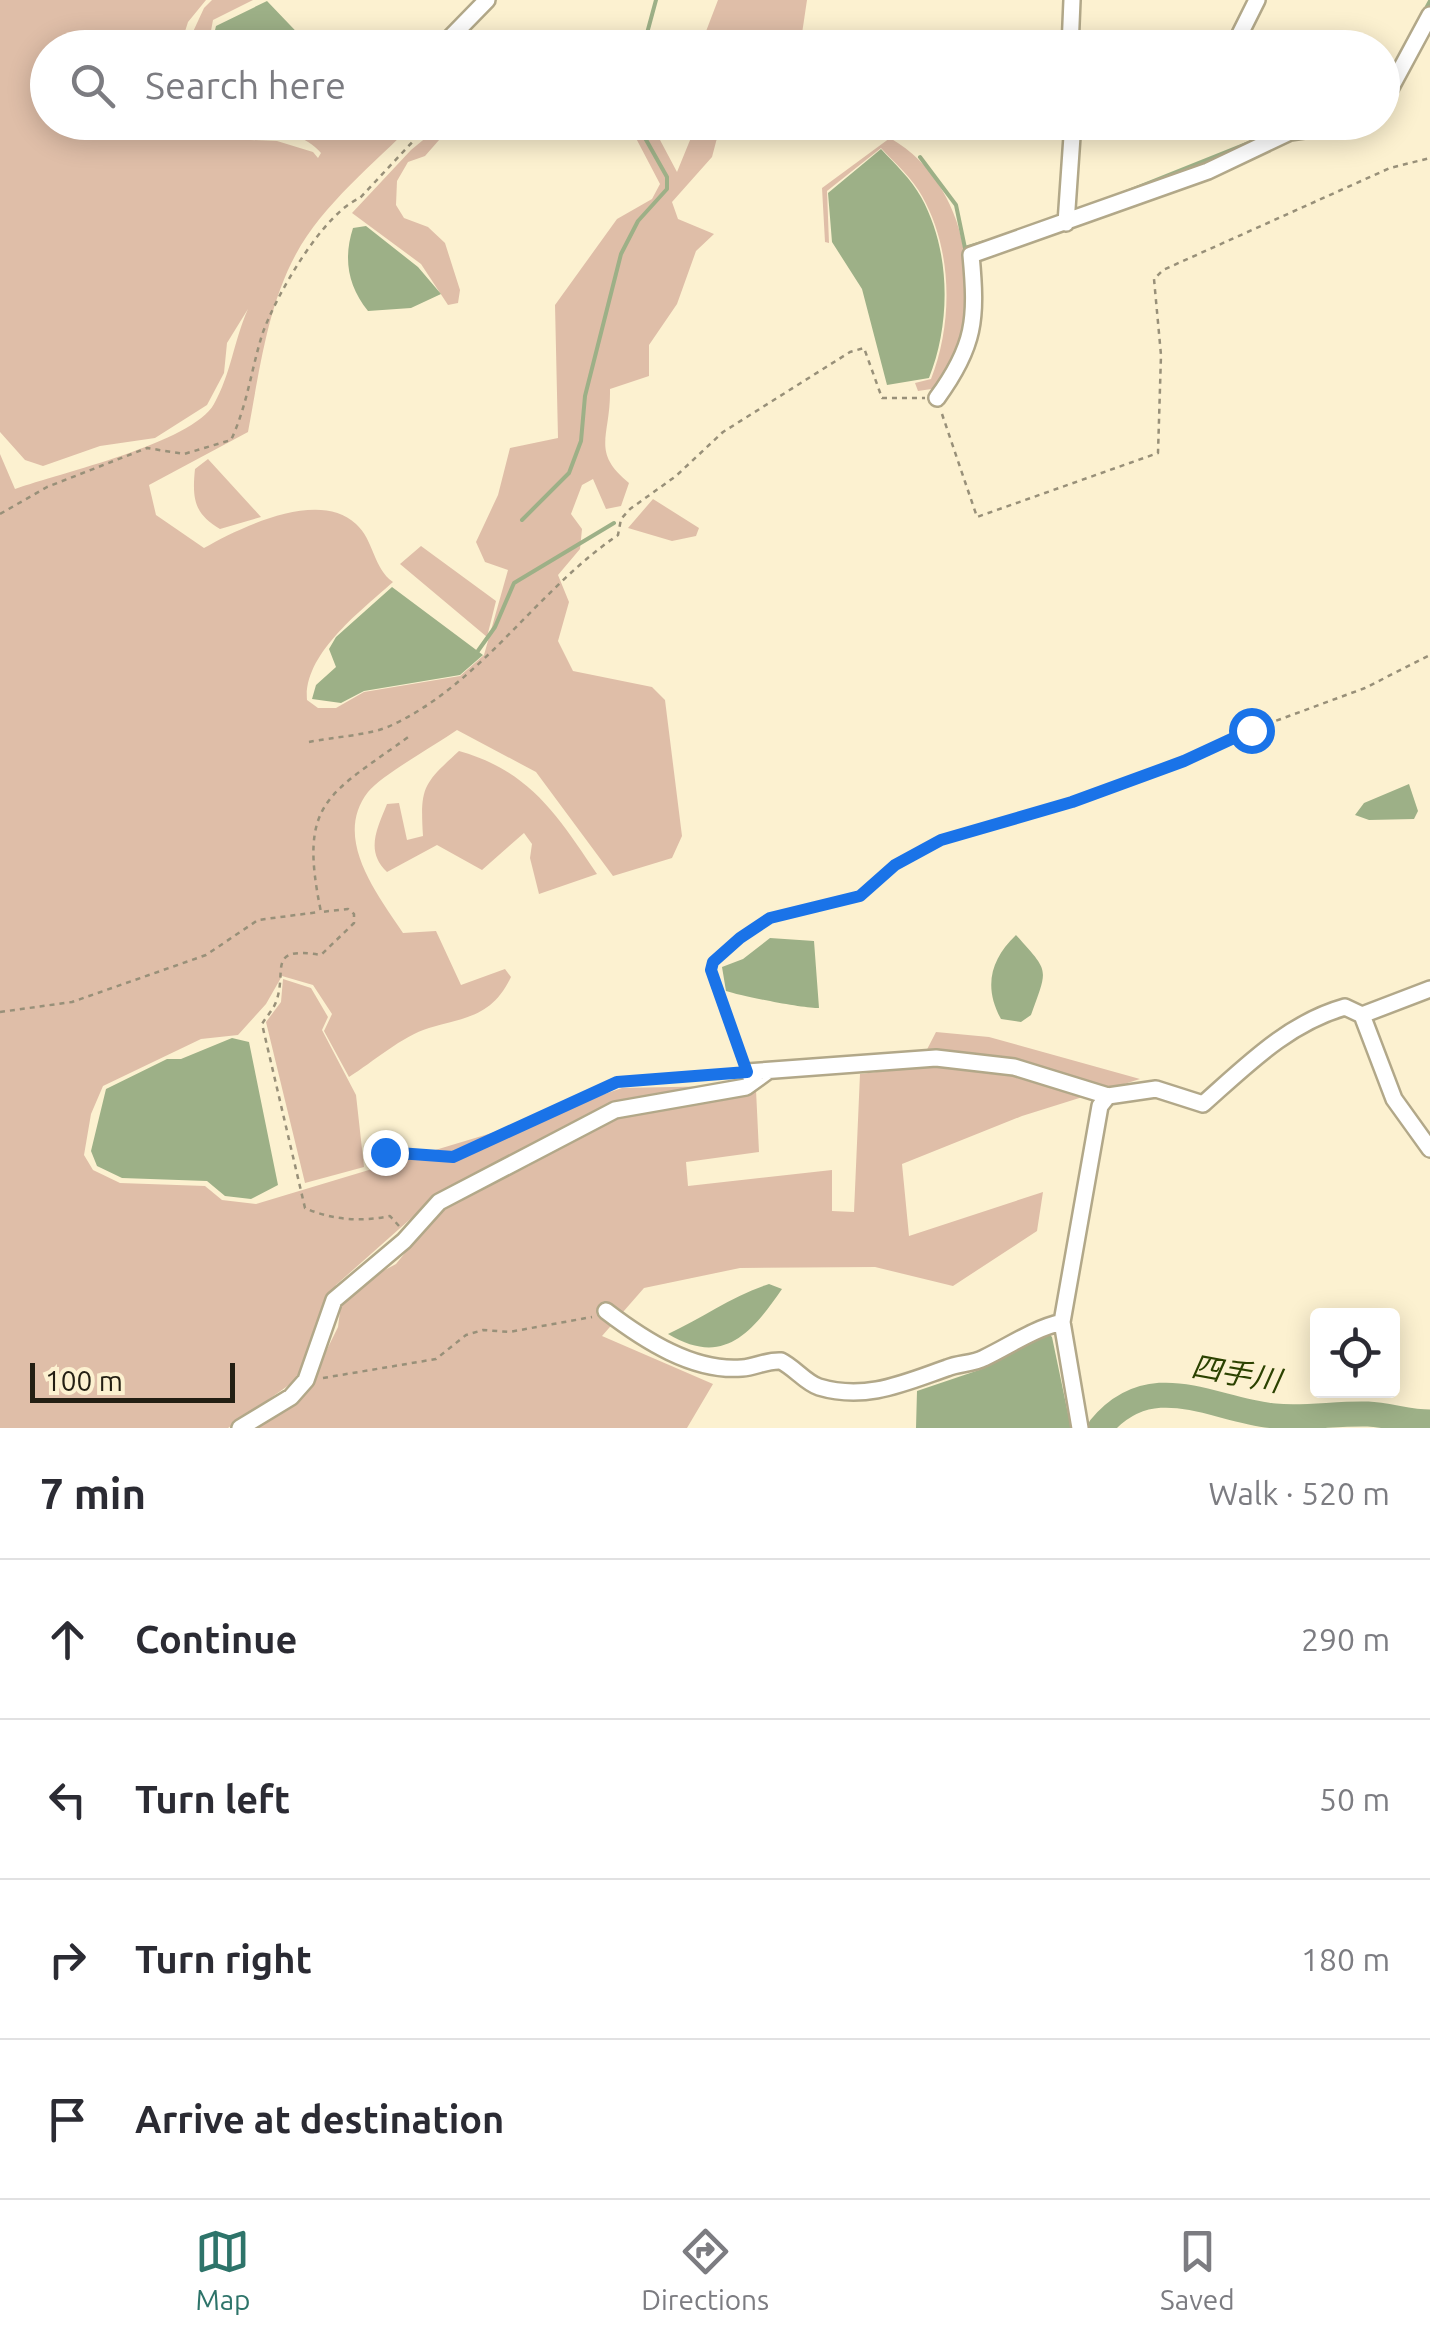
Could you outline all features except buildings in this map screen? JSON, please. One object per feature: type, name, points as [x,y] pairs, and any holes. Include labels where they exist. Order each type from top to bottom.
[{"type":"street","points":[[458,30],[488,0]]},
{"type":"street","points":[[1071,30],[1072,0]]},
{"type":"street","points":[[1242,30],[1257,0]]},
{"type":"street","points":[[1400,70],[1430,14]]},
{"type":"street","points":[[1066,224],[1072,140]]},
{"type":"street","points":[[936,398],[961,365],[971,340],[971,255],[1208,171],[1273,140]]},
{"type":"street","points":[[1362,1015],[1430,989]]},
{"type":"street","points":[[747,1072],[936,1058],[1014,1067],[1108,1096],[1156,1089],[1203,1104],[1299,1026],[1346,1007],[1362,1015],[1394,1099],[1430,1149]]},
{"type":"street","points":[[240,1428],[290,1397],[306,1380],[334,1300],[439,1202],[614,1110],[746,1086],[771,1069]]},
{"type":"street","points":[[1080,1428],[1062,1322],[1100,1106],[1108,1096]]},
{"type":"street","points":[[606,1311],[654,1344],[692,1360],[714,1367],[744,1368],[781,1361],[814,1386],[841,1391],[881,1391],[908,1384],[950,1366],[979,1361],[1037,1328],[1062,1322]]},
{"type":"path","points":[[0,514],[47,487],[148,448],[184,454],[231,440],[244,414],[263,332],[320,228],[345,204],[360,198],[414,140]]},
{"type":"path","points":[[309,742],[388,728],[429,702],[458,681],[591,554],[618,536],[621,519],[630,508],[676,476],[723,432],[850,352],[864,348],[882,398],[936,398],[977,517],[1158,452],[1162,354],[1154,279],[1162,270],[1390,168],[1430,158]]},
{"type":"path","points":[[747,1072],[711,970],[713,962],[740,938],[770,918],[860,896],[895,865],[941,840],[1072,802],[1166,768],[1251,730],[1365,688],[1430,655]]},
{"type":"path","points":[[321,912],[313,873],[313,823],[340,787],[411,735]]},
{"type":"path","points":[[0,1012],[72,1002],[206,955],[258,920],[348,909],[354,914],[354,923],[321,955],[299,951],[283,958],[278,965],[278,998],[262,1024],[262,1036],[305,1208],[321,1216],[366,1220],[390,1216],[399,1224],[386,1253]]},
{"type":"path","points":[[385,1152],[453,1157],[617,1082],[705,1078]]},
{"type":"path","points":[[306,1380],[381,1371],[436,1358],[466,1336],[483,1330],[509,1332],[587,1319],[606,1311]]},
{"type":"shaded area","points":[[0,0],[206,0],[185,30],[30,30],[30,140],[277,141],[313,152],[318,158],[321,153],[305,140],[397,140],[335,201],[296,254],[271,318],[248,432],[149,485],[156,515],[204,548],[238,530],[301,511],[340,514],[362,531],[381,569],[393,582],[337,634],[314,666],[307,700],[318,708],[336,708],[364,692],[460,676],[484,655],[508,570],[485,562],[476,542],[498,495],[510,448],[558,438],[555,305],[617,219],[652,199],[660,184],[637,140],[660,140],[677,172],[690,140],[716,140],[712,157],[672,202],[678,219],[714,234],[696,251],[677,304],[649,345],[649,376],[610,389],[606,452],[617,472],[629,483],[621,506],[606,509],[593,479],[582,485],[571,514],[582,529],[580,549],[558,575],[569,602],[558,641],[573,671],[652,687],[665,700],[682,836],[672,858],[613,876],[536,772],[457,730],[397,768],[368,792],[358,810],[357,847],[371,884],[403,933],[436,931],[461,985],[505,969],[511,977],[504,990],[486,1008],[408,1037],[349,1077],[324,1031],[332,1014],[313,985],[282,976],[266,1004],[238,1035],[201,1039],[103,1086],[91,1114],[84,1155],[93,1170],[120,1183],[205,1186],[222,1200],[256,1204],[495,1132],[622,1088],[721,1086],[611,1105],[434,1198],[336,1285],[296,1380],[228,1428],[0,1428],[0,454],[15,489],[123,455],[180,431],[214,404],[248,309],[227,343],[224,373],[207,405],[155,438],[100,446],[43,466],[25,460],[0,432]]},
{"type":"shaded area","points":[[212,0],[253,0],[213,20],[211,30],[194,30]]},
{"type":"shaded area","points":[[718,0],[807,0],[803,30],[707,30]]},
{"type":"shaded area","points":[[267,1],[295,30],[215,30],[216,26]]},
{"type":"shaded area","points":[[423,140],[439,140],[425,156],[408,162],[397,181],[396,205],[404,218],[428,227],[445,243],[460,290],[458,303],[448,305],[421,264],[352,213]]},
{"type":"shaded area","points":[[887,140],[918,160],[940,187],[955,218],[964,252],[967,288],[963,323],[938,388],[918,391],[915,383],[931,379],[946,311],[940,240],[918,190],[881,148],[827,191],[829,243],[825,242],[822,188]]},
{"type":"shaded area","points":[[881,149],[912,184],[931,218],[943,263],[944,287],[941,334],[929,378],[887,385],[862,289],[832,242],[828,193]]},
{"type":"shaded area","points":[[366,226],[418,267],[441,294],[411,308],[368,311],[352,282],[348,261],[353,228]]},
{"type":"shaded area","points":[[208,459],[261,517],[220,529],[205,517],[197,504],[194,479],[195,469]]},
{"type":"shaded area","points":[[653,499],[699,528],[696,536],[672,541],[628,528]]},
{"type":"shaded area","points":[[421,546],[496,601],[487,637],[400,564]]},
{"type":"shaded area","points":[[392,587],[483,655],[460,675],[364,691],[341,703],[312,699],[316,685],[336,667],[329,649],[336,637]]},
{"type":"shaded area","points":[[459,751],[505,770],[540,798],[597,874],[539,894],[530,858],[532,844],[524,833],[482,870],[437,845],[387,872],[375,848],[387,804],[399,803],[407,840],[423,836],[426,788]]},
{"type":"shaded area","points":[[1409,784],[1418,811],[1414,819],[1369,820],[1355,815],[1364,803]]},
{"type":"shaded area","points":[[1016,935],[1043,971],[1031,1015],[1021,1022],[1001,1019],[991,984],[996,963]]},
{"type":"shaded area","points":[[770,938],[814,941],[819,1008],[726,991],[722,967],[743,959]]},
{"type":"shaded area","points":[[283,979],[311,988],[328,1017],[322,1030],[356,1095],[364,1167],[305,1183],[266,1022],[281,1002]]},
{"type":"shaded area","points":[[936,1032],[989,1037],[1140,1079],[1022,1116],[902,1164],[909,1236],[1043,1192],[1037,1231],[953,1286],[875,1267],[740,1268],[644,1288],[602,1336],[713,1384],[687,1428],[253,1428],[309,1386],[338,1327],[341,1303],[353,1287],[396,1264],[442,1207],[529,1166],[617,1115],[756,1090],[759,1152],[686,1162],[688,1186],[832,1170],[832,1211],[854,1212],[860,1074],[918,1067]]},
{"type":"shaded area","points":[[232,1038],[249,1042],[278,1185],[251,1199],[225,1196],[207,1181],[122,1178],[97,1166],[91,1151],[106,1089],[167,1059],[181,1059]]},
{"type":"shaded area","points":[[769,1284],[782,1289],[759,1320],[734,1341],[705,1347],[668,1334],[731,1300]]},
{"type":"shaded area","points":[[1048,1333],[1071,1428],[916,1428],[917,1391],[982,1369]]},
{"type":"waterway","points":[[648,30],[656,0]]},
{"type":"waterway","points":[[1424,12],[1430,1]]},
{"type":"waterway","points":[[522,520],[569,473],[581,441],[585,396],[621,254],[638,221],[667,189],[667,177],[646,140]]},
{"type":"waterway","points":[[1121,194],[1251,142]]},
{"type":"waterway","points":[[920,157],[956,205],[966,253]]},
{"type":"waterway","points":[[965,248],[985,242]]},
{"type":"waterway","points":[[475,655],[495,627],[514,583],[614,523]]},
{"type":"waterway","name":"四手川","points":[[1100,1428],[1120,1409],[1162,1395],[1184,1396],[1275,1416],[1368,1414],[1430,1422]]},
{"type":"route","points":[[385,1152],[453,1157],[485,1146],[542,1114],[617,1082],[657,1082],[747,1072],[711,970],[713,962],[740,938],[770,918],[860,896],[895,865],[941,840],[1072,802],[1184,761],[1251,730]]}]
